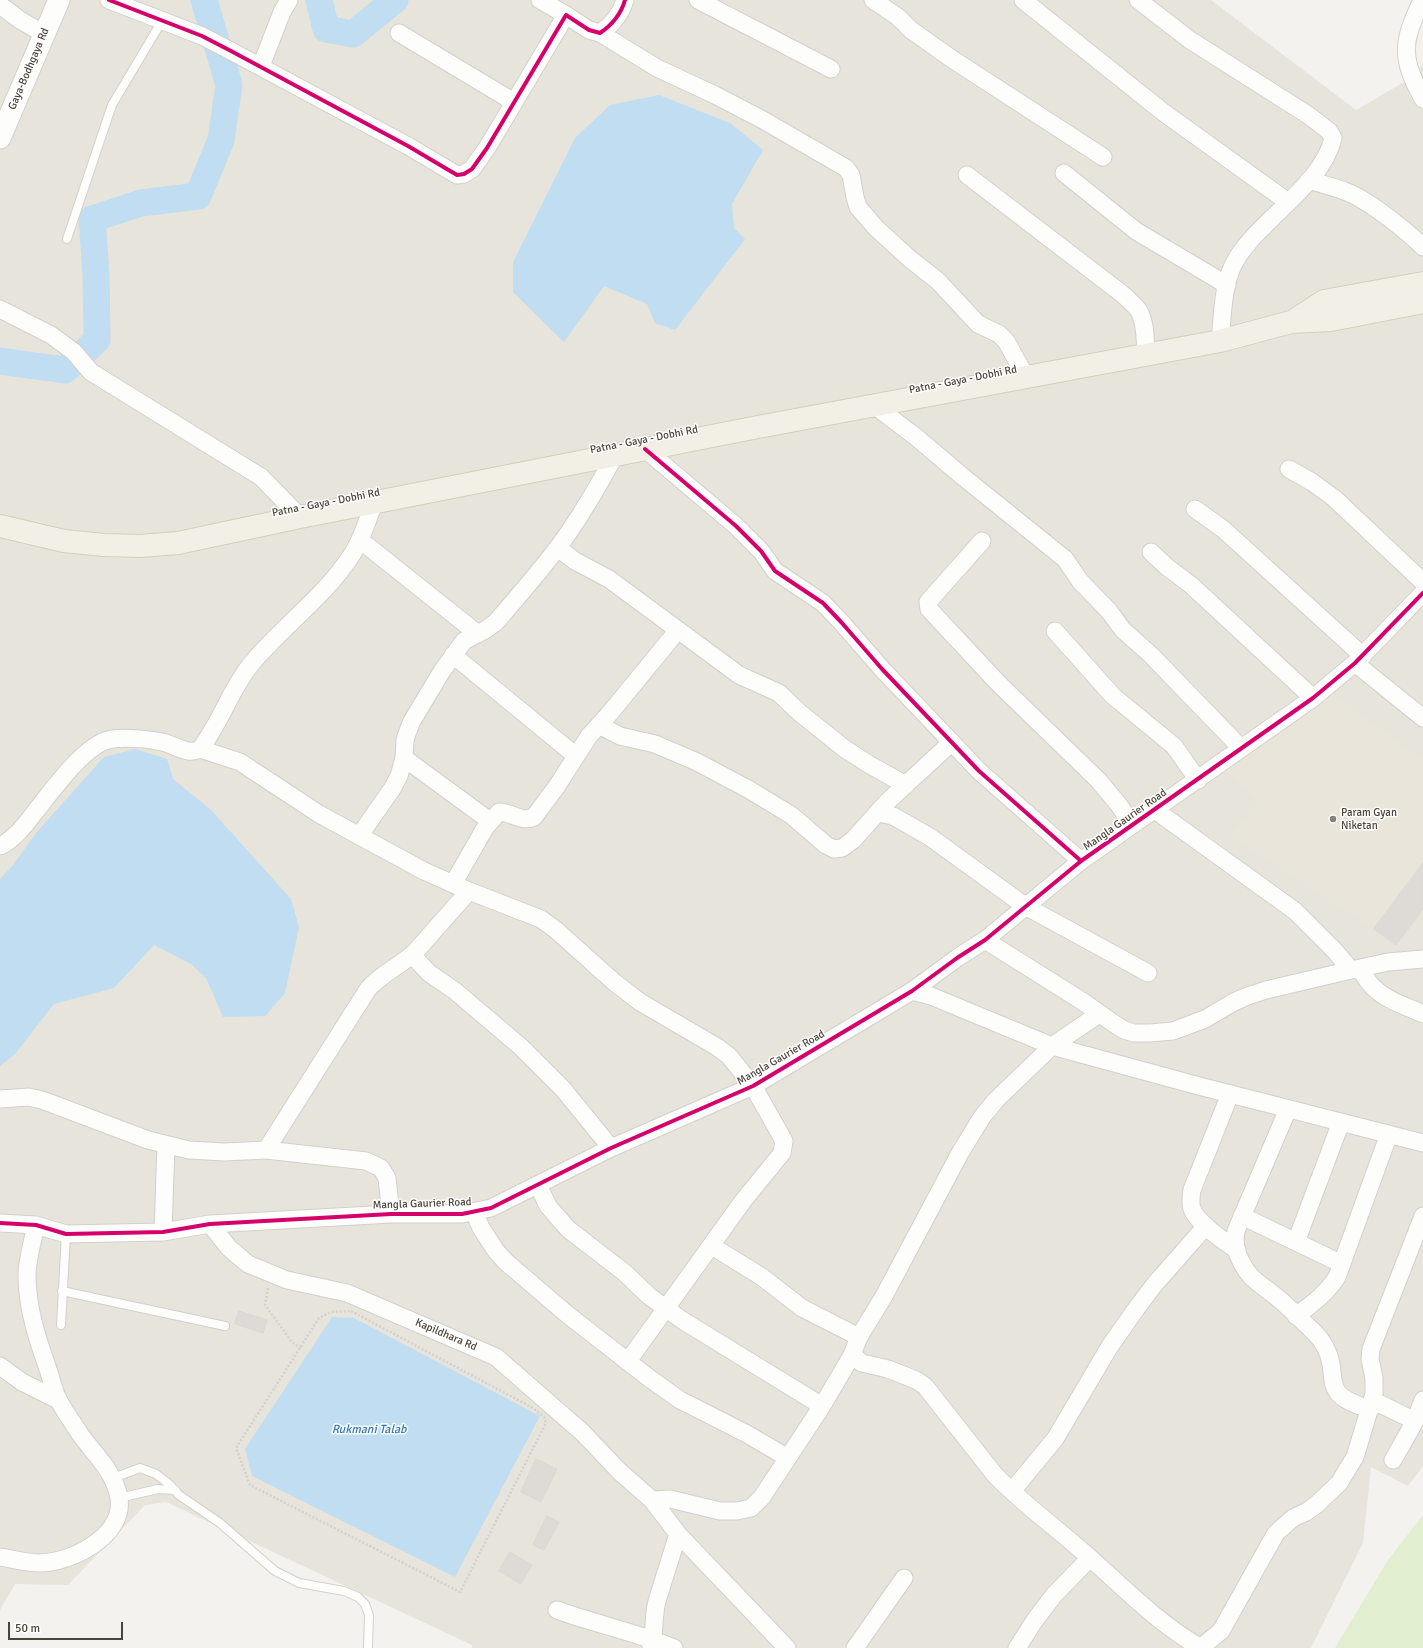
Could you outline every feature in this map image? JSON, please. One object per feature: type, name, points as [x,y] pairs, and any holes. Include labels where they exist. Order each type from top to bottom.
[{"type":"main road","name":"Patna - Gaya - Dobhi Rd","points":[[1291,322],[1324,301],[1423,283]]},
{"type":"main road","name":"Patna - Gaya - Dobhi Rd","points":[[0,526],[64,541],[104,545],[140,546],[178,543],[300,517],[645,449],[1220,341],[1291,322],[1331,320],[1423,302]]},
{"type":"street","name":"Gaya-Bodhgaya Rd","points":[[2,130],[59,0]]},
{"type":"street","points":[[109,0],[202,36],[232,50],[426,156],[457,175],[464,174],[472,169],[487,148],[566,15]]},
{"type":"street","points":[[261,66],[282,12],[289,0]]},
{"type":"street","points":[[540,0],[589,30],[600,33],[657,68],[715,95],[763,120],[846,168],[851,175],[858,207],[876,228],[910,260],[938,281],[978,324],[998,334],[1006,341],[1026,377]]},
{"type":"street","points":[[600,33],[609,28],[626,0]]},
{"type":"street","points":[[698,0],[831,69]]},
{"type":"street","points":[[873,0],[898,17],[911,30],[952,59],[1103,158]]},
{"type":"street","points":[[1023,0],[1158,108],[1288,202]]},
{"type":"street","points":[[1138,0],[1190,40],[1308,115],[1329,131],[1333,138],[1331,147],[1309,180],[1251,240],[1236,258],[1224,295],[1220,341]]},
{"type":"street","points":[[1422,0],[1409,32],[1405,49],[1408,69],[1423,99]]},
{"type":"street","points":[[0,5],[44,34]]},
{"type":"street","points":[[399,33],[514,102]]},
{"type":"street","points":[[1064,173],[1136,231],[1227,285]]},
{"type":"street","points":[[967,175],[1121,292],[1138,311],[1142,320],[1146,355]]},
{"type":"street","points":[[1309,180],[1348,192],[1361,199],[1395,223],[1423,247]]},
{"type":"street","points":[[0,309],[51,335],[74,352],[85,367],[261,477],[300,517]]},
{"type":"street","points":[[875,406],[916,437],[1065,559],[1080,581],[1109,611],[1123,630],[1151,655],[1241,748]]},
{"type":"street","points":[[645,449],[736,526],[761,551],[775,572],[823,603],[882,669],[979,770],[1081,861]]},
{"type":"street","points":[[359,836],[392,789],[399,776],[404,758],[405,740],[412,721],[453,655],[464,641],[495,623],[558,548],[594,494],[615,455]]},
{"type":"street","points":[[1289,469],[1312,482],[1334,498],[1423,582]]},
{"type":"street","points":[[0,846],[6,843],[18,832],[85,754],[106,740],[151,740],[165,743],[182,750],[194,752],[200,749],[243,674],[282,630],[341,570],[360,540],[374,503]]},
{"type":"street","points":[[1195,509],[1223,529],[1359,660],[1423,718]]},
{"type":"street","points":[[360,540],[478,634]]},
{"type":"street","points":[[982,541],[928,602],[929,609],[998,683],[1098,780],[1119,805],[1132,825]]},
{"type":"street","points":[[558,548],[580,564],[609,579],[739,675],[779,693],[800,713],[845,749],[906,785]]},
{"type":"street","points":[[1151,552],[1167,567],[1191,585],[1313,698]]},
{"type":"street","name":"Mangla Gaurier Road","points":[[0,1224],[36,1225],[66,1234],[163,1232],[210,1224],[391,1214],[447,1214],[474,1212],[491,1208],[611,1148],[753,1086],[912,992],[957,958],[985,940],[1081,861],[1313,698],[1359,660],[1419,604]]},
{"type":"street","points":[[453,884],[490,821],[499,812],[505,812],[521,819],[529,819],[534,817],[557,786],[589,736],[678,630]]},
{"type":"street","points":[[1055,631],[1113,696],[1174,746],[1198,780]]},
{"type":"street","points":[[453,655],[576,756]]},
{"type":"street","points":[[599,724],[620,736],[655,744],[697,762],[748,789],[791,815],[826,845],[834,849],[842,848],[853,840],[877,813],[952,742]]},
{"type":"street","points":[[200,749],[240,762],[319,814],[412,865],[469,891],[541,919],[556,930],[614,982],[640,1002],[717,1046],[729,1056],[753,1086],[770,1119],[784,1141],[784,1147],[774,1164],[743,1201],[628,1361]]},
{"type":"street","points":[[404,758],[490,821]]},
{"type":"street","points":[[1155,810],[1295,911],[1335,951],[1382,994],[1396,1003],[1423,1014]]},
{"type":"street","points":[[877,813],[893,816],[930,837],[1025,906],[1148,973]]},
{"type":"street","points":[[266,1150],[368,989],[382,976],[412,955],[469,891]]},
{"type":"street","points":[[985,940],[1124,1030],[1150,1033],[1173,1031],[1205,1019],[1245,997],[1266,990],[1388,962],[1423,959]]},
{"type":"street","points":[[412,955],[429,974],[455,991],[521,1047],[563,1089],[611,1148]]},
{"type":"street","points":[[912,992],[932,996],[1052,1046],[1230,1094],[1423,1143]]},
{"type":"street","points":[[652,1500],[670,1499],[720,1510],[737,1511],[751,1508],[762,1497],[822,1406],[852,1355],[859,1337],[884,1296],[960,1153],[982,1117],[996,1100],[1052,1046],[1099,1014]]},
{"type":"street","points":[[1230,1094],[1192,1190],[1191,1200],[1192,1210],[1206,1226],[1236,1250]]},
{"type":"street","points":[[0,1099],[29,1097],[42,1100],[148,1140],[204,1152],[266,1150],[366,1161],[381,1168],[387,1178],[391,1214]]},
{"type":"street","points":[[1288,1109],[1242,1216],[1234,1239],[1236,1250],[1245,1271],[1254,1280],[1278,1298],[1315,1333],[1327,1350],[1331,1363],[1333,1386],[1339,1394],[1348,1400],[1371,1405],[1414,1421]]},
{"type":"street","points":[[1296,1242],[1341,1122]]},
{"type":"street","points":[[1296,1316],[1318,1300],[1337,1277],[1389,1134]]},
{"type":"street","points":[[163,1232],[166,1145]]},
{"type":"street","points":[[538,1185],[548,1206],[568,1229],[625,1273],[665,1309],[725,1348],[822,1406]]},
{"type":"street","points":[[474,1212],[487,1239],[506,1262],[568,1315],[680,1400],[788,1458]]},
{"type":"street","points":[[1242,1216],[1342,1264]]},
{"type":"street","points":[[852,1355],[862,1362],[888,1369],[916,1380],[925,1386],[995,1475],[1090,1558],[1118,1585],[1168,1626],[1200,1648],[1221,1632],[1276,1533],[1293,1518],[1316,1505],[1339,1483],[1355,1457],[1375,1387],[1370,1359],[1371,1349],[1423,1216]]},
{"type":"street","name":"Kapildhara Rd","points":[[210,1224],[229,1248],[248,1264],[287,1280],[347,1293],[496,1357],[583,1433],[619,1471],[652,1500],[678,1534],[787,1648]]},
{"type":"street","points":[[0,1556],[40,1563],[57,1561],[89,1549],[113,1525],[118,1510],[119,1498],[113,1478],[83,1438],[58,1400],[37,1337],[30,1304],[27,1274],[36,1225]]},
{"type":"street","points":[[1012,1491],[1055,1440],[1110,1346],[1136,1309],[1154,1285],[1206,1226]]},
{"type":"street","points":[[712,1246],[762,1277],[802,1308],[859,1337]]},
{"type":"street","points":[[0,1366],[22,1382],[58,1400]]},
{"type":"street","points":[[1393,1460],[1414,1421],[1423,1400]]},
{"type":"street","points":[[652,1644],[657,1601],[678,1534]]},
{"type":"street","points":[[1017,1648],[1035,1620],[1054,1595],[1090,1558]]},
{"type":"street","points":[[856,1648],[904,1578]]},
{"type":"street","points":[[557,1610],[652,1644],[674,1648]]},
{"type":"lane","points":[[66,240],[112,106],[162,21]]},
{"type":"lane","points":[[61,1324],[66,1234]]},
{"type":"lane","points":[[62,1291],[225,1326]]},
{"type":"lane","points":[[113,1478],[140,1468],[156,1474],[179,1495],[220,1523],[275,1571],[299,1583],[344,1591],[358,1597],[365,1604],[370,1615],[368,1648]]},
{"type":"lane","points":[[119,1498],[158,1489],[175,1490]]},
{"type":"path","points":[[270,1274],[265,1305],[292,1342],[301,1348]]},
{"type":"path","points":[[351,1311],[533,1408],[544,1417],[546,1423],[460,1592],[250,1485],[236,1448],[301,1348],[320,1318],[331,1312],[351,1311]]},
{"type":"shaded area","points":[[0,0],[1211,0],[1356,110],[1418,74],[1423,62],[1423,1466],[1408,1486],[1371,1467],[1363,1543],[1311,1648],[472,1648],[472,1645],[166,1502],[145,1505],[68,1585],[15,1584],[0,1610]]},
{"type":"shaded area","name":"Param Gyan Niketan","points":[[1330,691],[1423,759],[1423,910],[1396,945],[1229,835],[1257,802],[1224,771],[1325,693]]},
{"type":"green space","points":[[1423,1515],[1423,1648],[1335,1648],[1388,1560]]},
{"type":"water","points":[[659,95],[730,123],[763,150],[732,204],[734,228],[745,239],[675,330],[655,323],[647,304],[604,286],[564,342],[513,292],[513,262],[575,138],[610,105]]},
{"type":"water","points":[[135,749],[167,759],[173,779],[211,810],[291,899],[299,927],[285,993],[265,1016],[223,1017],[206,978],[191,964],[154,945],[114,988],[54,1004],[15,1054],[0,1066],[0,879],[14,864],[36,833],[104,757]]},
{"type":"water","name":"Rukmani Talab","points":[[332,1317],[354,1318],[540,1416],[455,1577],[252,1476],[245,1449]]},
{"type":"building","points":[[1423,863],[1423,909],[1396,945],[1374,929]]},
{"type":"building","points":[[239,1311],[267,1320],[263,1333],[235,1324]]},
{"type":"building","points":[[536,1459],[557,1469],[541,1502],[521,1492]]},
{"type":"building","points":[[547,1516],[559,1522],[544,1550],[533,1545]]},
{"type":"building","points":[[510,1552],[532,1565],[521,1584],[499,1571]]},
{"type":"waterway","points":[[0,361],[65,370],[97,340],[96,274],[92,219],[141,203],[198,196],[221,140],[229,85],[204,0]]},
{"type":"waterway","points":[[319,0],[326,29],[353,34],[395,0]]},
{"type":"cycle path","points":[[109,0],[202,36],[408,146],[457,175],[464,174],[472,169],[487,148],[566,15],[589,30],[600,33],[616,19],[625,0]]},
{"type":"cycle path","points":[[645,449],[736,526],[761,551],[775,571],[823,603],[882,669],[979,771],[1081,861]]},
{"type":"cycle path","points":[[0,1223],[36,1225],[66,1234],[163,1232],[210,1224],[391,1214],[462,1214],[491,1208],[611,1148],[753,1086],[912,991],[957,958],[985,940],[1081,861],[1313,698],[1355,663],[1423,593]]},
{"type":"place","name":"Param Gyan Niketan","points":[[1333,819]]}]
